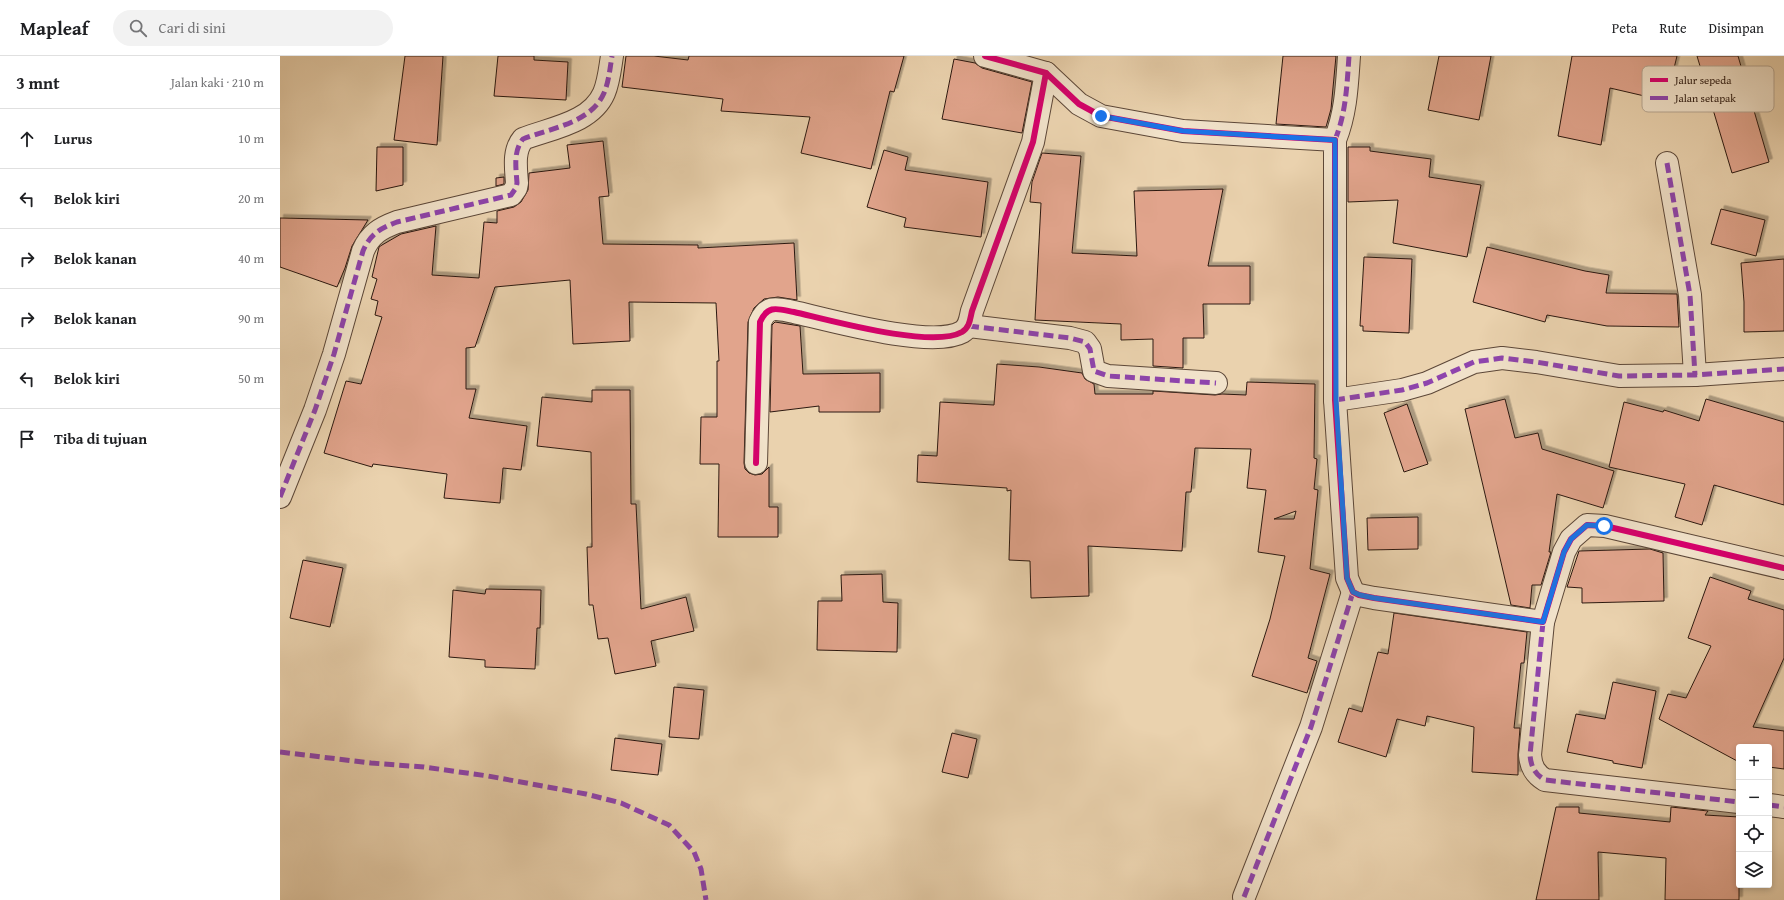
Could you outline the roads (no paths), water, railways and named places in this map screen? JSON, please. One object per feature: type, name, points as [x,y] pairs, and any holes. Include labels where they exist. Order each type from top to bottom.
[{"type":"street","points":[[280,497],[315,410],[334,354],[361,258],[369,239],[383,227],[397,222],[511,194],[516,188],[517,183],[516,152],[518,144],[523,139],[576,120],[589,112],[600,100],[605,91],[612,56]]},
{"type":"street","points":[[985,56],[1046,73],[1079,104],[1101,116],[1183,131],[1335,140]]},
{"type":"street","points":[[1244,897],[1311,727],[1353,592],[1347,578],[1336,400],[1335,140],[1342,124],[1345,108],[1349,56]]},
{"type":"street","points":[[969,326],[972,310],[1033,142],[1046,73]]},
{"type":"street","points":[[1667,163],[1690,295],[1695,375]]},
{"type":"street","points":[[756,463],[760,322],[764,313],[769,310],[781,309],[898,335],[955,335],[969,326],[1070,338],[1085,342],[1090,349],[1094,371],[1108,376],[1216,383]]},
{"type":"street","points":[[1336,400],[1402,390],[1427,382],[1474,362],[1502,358],[1536,362],[1619,376],[1695,375],[1784,369]]},
{"type":"street","points":[[1736,802],[1545,780],[1538,776],[1533,770],[1530,756],[1543,622],[1564,552],[1571,539],[1587,525],[1604,526],[1784,568]]},
{"type":"street","points":[[1353,592],[1374,598],[1543,622]]},
{"type":"street","points":[[1772,805],[1784,807]]}]
